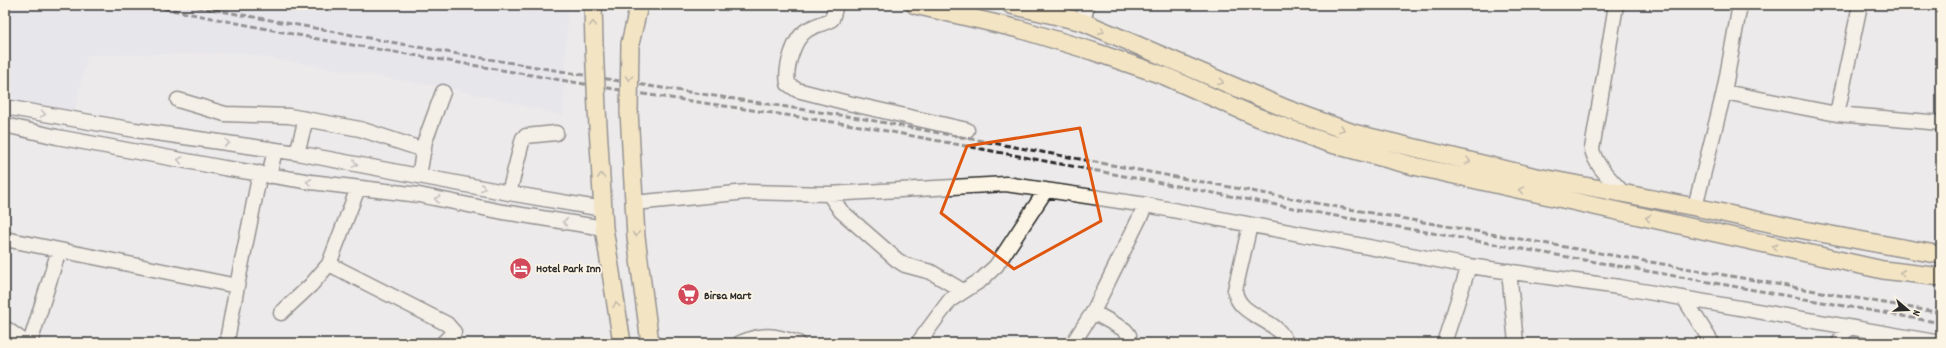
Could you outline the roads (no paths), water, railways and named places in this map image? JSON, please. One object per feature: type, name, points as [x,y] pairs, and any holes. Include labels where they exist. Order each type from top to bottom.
[{"type":"main road","points":[[593,5],[604,228],[619,339]]},
{"type":"main road","points":[[628,5],[630,44],[629,111],[636,237],[650,343]]},
{"type":"main road","points":[[630,44],[639,5]]},
{"type":"main road","points":[[915,5],[1019,29],[1092,51],[1165,76],[1257,117],[1328,143],[1414,166],[1883,270],[1941,278]]},
{"type":"main road","points":[[1011,5],[1083,22],[1280,106],[1353,133],[1532,176],[1941,255]]},
{"type":"main road","points":[[1710,232],[1714,211]]},
{"type":"street","points":[[836,5],[832,19],[805,31],[800,36],[790,57],[787,70],[788,84],[797,90],[968,130]]},
{"type":"street","points":[[1083,22],[1087,5]]},
{"type":"street","points":[[1616,5],[1592,149],[1593,157],[1623,193]]},
{"type":"street","points":[[1695,207],[1724,92],[1740,5]]},
{"type":"street","points":[[1837,114],[1860,5]]},
{"type":"street","points":[[419,176],[424,150],[443,92]]},
{"type":"street","points":[[1724,92],[1837,114],[1941,123]]},
{"type":"street","points":[[178,100],[225,114],[278,115],[371,132],[424,150]]},
{"type":"street","points":[[5,107],[135,130],[297,153],[508,193],[603,208]]},
{"type":"street","points":[[297,153],[306,119]]},
{"type":"street","points":[[5,125],[57,137],[265,175],[418,195],[503,212],[604,228]]},
{"type":"street","points":[[508,193],[523,138],[526,136],[556,133]]},
{"type":"street","points":[[228,335],[237,286],[265,175],[275,150]]},
{"type":"street","points":[[634,203],[747,192],[828,194],[914,190],[983,184],[1006,184],[1146,205],[1469,266],[1619,287],[1847,328],[1941,343]]},
{"type":"street","points":[[281,313],[311,285],[329,264],[358,188]]},
{"type":"street","points":[[918,343],[944,306],[963,291],[981,280],[996,266],[1046,190]]},
{"type":"street","points":[[828,194],[841,211],[897,260],[905,265],[931,272],[963,291]]},
{"type":"street","points":[[1073,343],[1093,312],[1146,205]]},
{"type":"street","points":[[1250,225],[1235,290],[1235,296],[1248,310],[1278,331],[1284,337],[1286,343]]},
{"type":"street","points":[[5,239],[237,286]]},
{"type":"street","points":[[30,343],[59,250]]},
{"type":"street","points":[[329,264],[447,324],[454,332],[443,343]]},
{"type":"street","points":[[1444,343],[1469,266]]},
{"type":"street","points":[[1509,271],[1516,343]]},
{"type":"street","points":[[1684,298],[1712,343]]},
{"type":"street","points":[[1093,312],[1125,330],[1129,335],[1128,343]]},
{"type":"street","points":[[5,328],[26,343]]},
{"type":"street","points":[[1839,343],[1847,328]]},
{"type":"street","points":[[740,343],[754,337],[765,335],[778,336],[798,343]]},
{"type":"railway","points":[[146,5],[323,40],[650,95],[860,126],[1330,215],[1941,323]]},
{"type":"railway","points":[[188,5],[429,49],[649,86],[859,118],[1332,206],[1941,313]]},
{"type":"place","name":"Hotel Park Inn","points":[[520,268]]},
{"type":"place","name":"Birsa Mart","points":[[689,295]]}]
